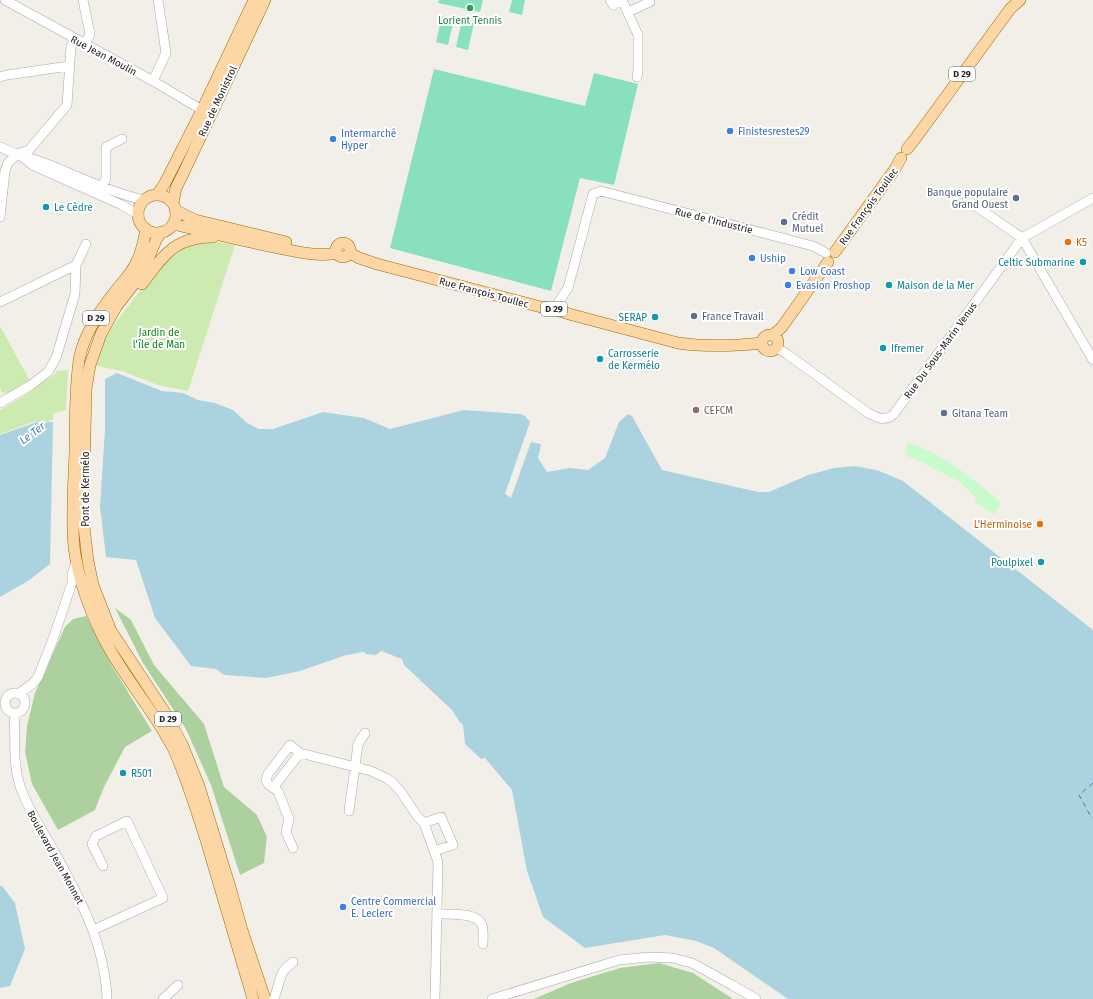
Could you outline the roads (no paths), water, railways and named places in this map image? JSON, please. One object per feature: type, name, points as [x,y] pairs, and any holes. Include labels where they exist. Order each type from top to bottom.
[{"type":"main road","name":"Rue de Monistrol","points":[[157,195],[165,183],[202,110],[254,0]]},
{"type":"main road","name":"Rue de Monistrol","points":[[174,207],[176,188],[265,0]]},
{"type":"main road","name":"Rue François Toullec","points":[[773,335],[782,327],[830,256],[895,169],[904,154],[1000,22],[1010,9],[1020,0]]},
{"type":"main road","points":[[157,195],[168,198],[174,207],[176,216],[173,224],[161,232],[146,229],[140,222],[138,211],[140,205],[150,196],[157,195]]},
{"type":"main road","points":[[174,207],[195,220],[302,246],[337,251]]},
{"type":"main road","points":[[173,224],[303,254],[326,255],[337,251]]},
{"type":"main road","name":"D 29","points":[[80,417],[77,383],[83,346],[91,327],[105,304],[129,275],[137,262],[142,249],[146,229]]},
{"type":"main road","name":"D 29","points":[[80,417],[90,365],[101,334],[116,307],[140,276],[161,232]]},
{"type":"main road","points":[[101,334],[166,254],[193,238],[225,237]]},
{"type":"main road","name":"Rue François Toullec","points":[[337,251],[341,257],[348,256],[350,253],[359,258],[377,264],[541,308],[554,309],[678,343],[696,346],[762,343]]},
{"type":"main road","points":[[773,335],[777,338],[779,343],[777,348],[773,352],[767,351],[763,348],[762,340],[766,336],[773,335]]},
{"type":"main road","name":"Pont de Kermélo","points":[[80,417],[83,518],[82,561]]},
{"type":"main road","name":"D 29","points":[[82,561],[112,631],[164,711],[182,744],[199,786],[237,931],[260,999]]},
{"type":"main road","points":[[226,888],[233,933],[253,999]]},
{"type":"main road","points":[[226,888],[273,999]]},
{"type":"main road","name":"D 29","points":[[226,888],[242,930],[264,999]]},
{"type":"street","name":"Rue Jean Moulin","points":[[5,0],[153,81],[202,110]]},
{"type":"street","points":[[83,0],[90,34],[85,44]]},
{"type":"street","points":[[153,81],[166,53],[158,0]]},
{"type":"street","points":[[610,0],[613,5],[622,0],[638,35],[637,77]]},
{"type":"street","points":[[628,12],[650,2],[650,0]]},
{"type":"street","points":[[0,217],[5,171],[8,163],[29,150],[67,105],[71,46],[75,39]]},
{"type":"street","points":[[0,77],[69,66]]},
{"type":"street","points":[[102,187],[106,178],[106,148],[122,139]]},
{"type":"street","points":[[0,147],[19,155],[36,159],[126,196],[144,200]]},
{"type":"street","points":[[19,155],[34,166],[122,205],[139,215]]},
{"type":"street","name":"Rue de l'Industrie","points":[[554,309],[568,288],[593,194],[601,191],[813,246],[830,256]]},
{"type":"street","name":"Rue Du Sous-Marin Venus","points":[[777,348],[868,414],[877,418],[885,419],[890,417],[894,414],[1022,238],[1093,198]]},
{"type":"street","points":[[967,200],[1022,238],[1093,360]]},
{"type":"street","points":[[0,403],[31,385],[48,372],[56,358],[75,294],[76,265],[86,244]]},
{"type":"street","points":[[0,302],[76,265]]},
{"type":"street","points":[[20,693],[25,701],[24,707],[20,712],[11,713],[6,709],[4,701],[7,696],[13,692],[20,693],[35,682],[53,639],[72,583],[72,574],[82,561]]},
{"type":"street","name":"Boulevard Jean Monnet","points":[[14,713],[14,751],[16,771],[20,786],[27,803],[82,903],[93,930],[101,957],[106,983],[107,999]]},
{"type":"street","points":[[349,812],[358,744],[365,733]]},
{"type":"street","points":[[293,848],[286,832],[289,819],[278,791],[268,784],[266,780],[268,774],[290,745],[300,753],[371,771],[393,783],[417,816],[424,823],[438,862],[435,999]]},
{"type":"street","points":[[273,788],[300,753]]},
{"type":"street","points":[[424,823],[441,817],[452,845],[434,851]]},
{"type":"street","points":[[93,930],[163,898],[127,821],[96,836],[92,844],[103,866]]},
{"type":"street","points":[[437,914],[469,915],[478,920],[482,925],[483,944]]},
{"type":"street","points":[[492,999],[619,960],[648,957],[673,958],[692,963],[756,999]]},
{"type":"street","points":[[273,999],[282,973],[293,962]]},
{"type":"street","points":[[163,999],[178,985]]},
{"type":"water","points":[[117,373],[162,391],[183,393],[198,400],[215,403],[233,410],[247,423],[259,429],[273,429],[323,412],[364,418],[390,429],[464,410],[520,414],[525,416],[530,422],[505,494],[511,498],[531,442],[541,444],[538,458],[547,472],[570,468],[588,470],[605,458],[619,422],[628,414],[632,416],[662,470],[758,492],[769,492],[808,475],[834,468],[854,466],[877,470],[903,481],[1093,630],[1093,999],[788,999],[714,948],[696,941],[665,935],[585,948],[543,917],[527,871],[512,790],[485,758],[481,759],[465,744],[463,725],[452,710],[404,665],[402,659],[381,651],[376,655],[361,652],[346,655],[300,671],[266,678],[224,675],[216,669],[191,666],[155,618],[136,560],[106,557],[100,506],[105,429],[105,379]]},
{"type":"water","name":"Le Ter","points":[[37,422],[41,425],[48,422],[53,422],[50,564],[28,581],[0,597],[0,435]]},
{"type":"water","points":[[0,886],[2,886],[15,903],[25,949],[10,986],[0,988]]},
{"type":"place","name":"Lorient Tennis","points":[[470,8]]},
{"type":"place","name":"Finistesrestes29","points":[[730,131]]},
{"type":"place","name":"Intermarché Hyper","points":[[333,139]]},
{"type":"place","name":"Banque populaire Grand Ouest","points":[[1016,198]]},
{"type":"place","name":"Le Cèdre","points":[[46,207]]},
{"type":"place","name":"Crédit Mutuel","points":[[784,222]]},
{"type":"place","name":"K5","points":[[1068,242]]},
{"type":"place","name":"Uship","points":[[752,258]]},
{"type":"place","name":"Celtic Submarine","points":[[1083,262]]},
{"type":"place","name":"Low Coast","points":[[792,271]]},
{"type":"place","name":"Evasion Proshop","points":[[788,285]]},
{"type":"place","name":"Maison de la Mer","points":[[889,285]]},
{"type":"place","name":"France Travail","points":[[694,316]]},
{"type":"place","name":"SERAP","points":[[655,317]]},
{"type":"place","name":"Ifremer","points":[[883,348]]},
{"type":"place","name":"Carrosserie de Kermélo","points":[[600,359]]},
{"type":"place","name":"CEFCM","points":[[696,410]]},
{"type":"place","name":"Gitana Team","points":[[944,413]]},
{"type":"place","name":"L'Herminoise","points":[[1040,524]]},
{"type":"place","name":"Poulpixel","points":[[1041,562]]},
{"type":"place","name":"R501","points":[[123,773]]},
{"type":"place","name":"Centre Commercial E. Leclerc","points":[[343,907]]},
{"type":"park label","name":"Jardin de l'île de Man","points":[[159,338]]}]
